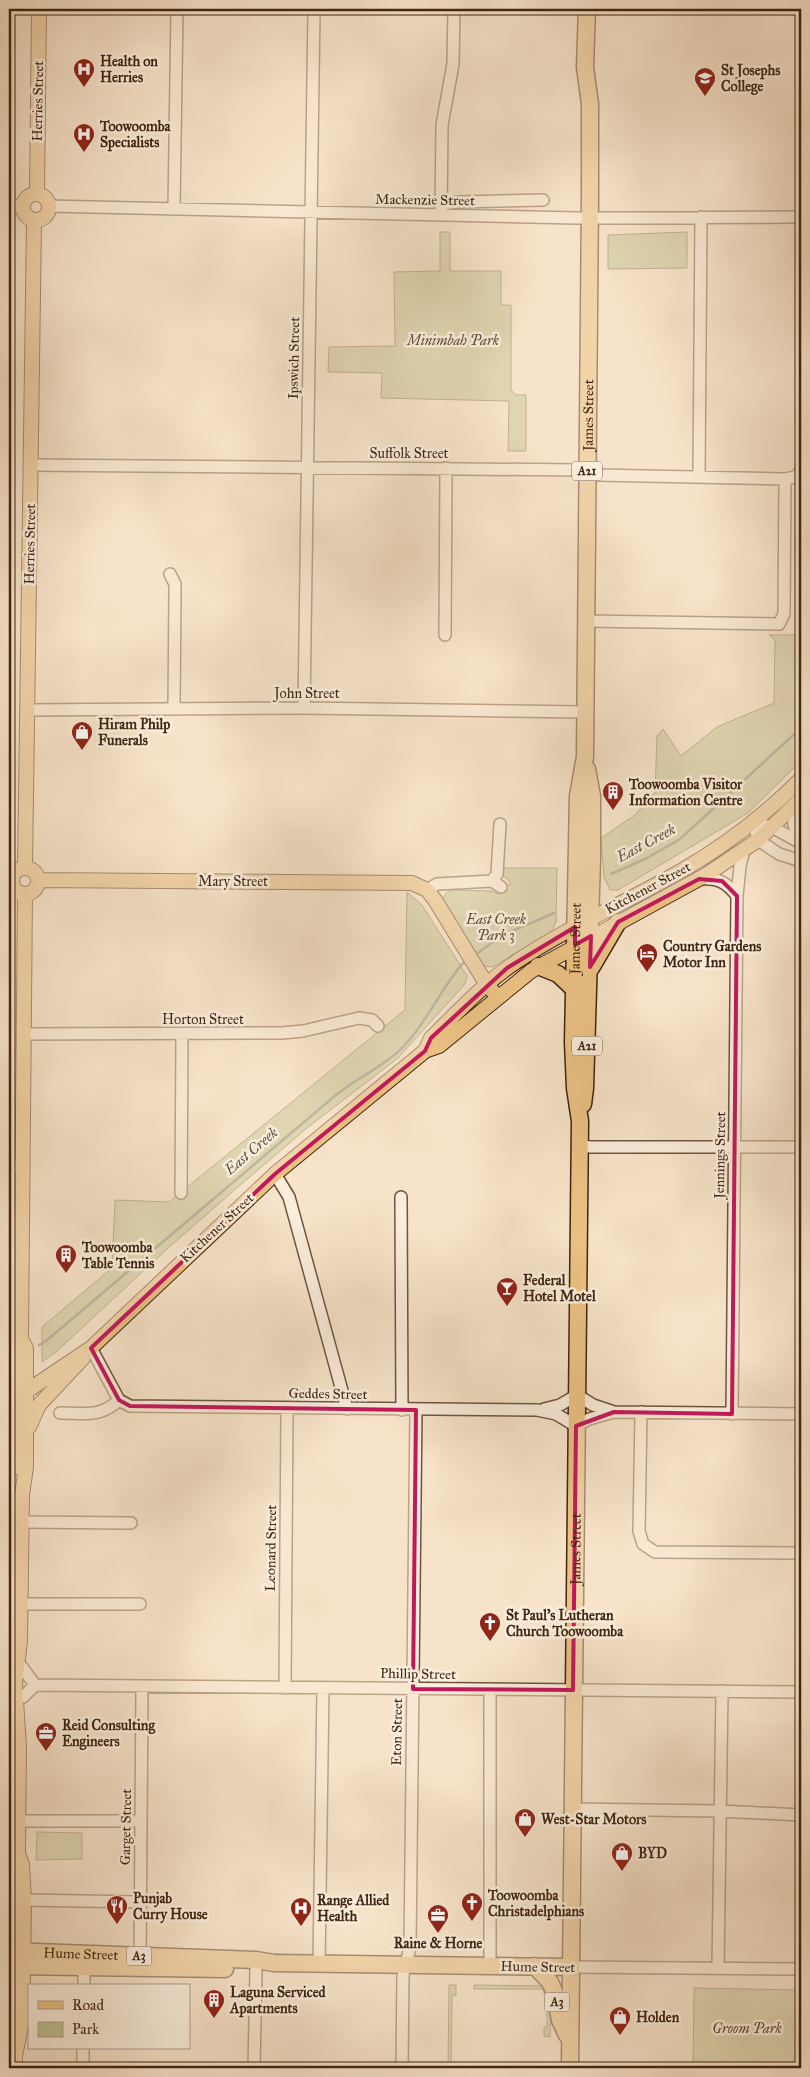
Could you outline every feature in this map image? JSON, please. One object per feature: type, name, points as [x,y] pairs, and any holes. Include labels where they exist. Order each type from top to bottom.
[{"type":"highway","name":"James Street","points":[[580,1121],[574,1088],[574,989],[578,796],[585,757],[586,712],[590,218],[590,104],[585,67],[587,9]]},
{"type":"highway","name":"James Street","points":[[590,104],[596,67],[594,9]]},
{"type":"highway","name":"James Street","points":[[570,2068],[580,1121],[585,1088],[592,918],[592,796],[585,757]]},
{"type":"highway","points":[[590,969],[618,922]]},
{"type":"highway","points":[[538,966],[558,974],[574,989]]},
{"type":"highway","name":"Hume Street","points":[[14,1959],[140,1962],[256,1969],[274,1963]]},
{"type":"highway","name":"Hume Street","points":[[14,1959],[84,1967],[140,1962],[256,1960],[274,1963],[571,1967]]},
{"type":"highway","name":"A3","points":[[535,1966],[554,1990],[560,2020],[570,2042]]},
{"type":"main road","name":"Herries Street","points":[[37,193],[40,9]]},
{"type":"main road","points":[[37,193],[44,197],[48,206],[46,216],[34,221],[27,217],[24,206],[28,196],[37,193]]},
{"type":"main road","name":"Herries Street","points":[[25,868],[34,221]]},
{"type":"main road","name":"Kitchener Street","points":[[425,1051],[431,1038],[487,984],[516,962],[575,927],[681,871],[754,823],[801,779]]},
{"type":"main road","name":"Kitchener Street","points":[[17,1403],[91,1348],[275,1174],[425,1051],[439,1046],[538,966],[699,879],[744,850],[758,840],[801,800]]},
{"type":"main road","points":[[25,868],[35,873],[38,880],[33,891],[24,894],[15,889],[11,880],[15,872],[25,868]]},
{"type":"main road","name":"Mary Street","points":[[38,880],[396,882],[412,883],[427,890]]},
{"type":"main road","points":[[427,890],[487,984],[498,997]]},
{"type":"main road","points":[[22,1495],[18,1474],[15,1340],[24,1167],[24,894]]},
{"type":"main road","points":[[26,1440],[32,1418],[39,1405],[78,1366],[91,1348]]},
{"type":"main road","points":[[17,1403],[78,1366]]},
{"type":"main road","points":[[14,1959],[24,1900],[22,1864],[18,1854],[19,1746],[16,1670],[20,1641],[21,1522],[26,1467],[26,1440],[17,1403]]},
{"type":"main road","points":[[15,2062],[21,2026],[14,1959],[12,1866],[18,1854]]},
{"type":"street","points":[[174,209],[177,9]]},
{"type":"street","name":"Ipswich Street","points":[[304,708],[314,9]]},
{"type":"street","points":[[441,209],[442,126],[453,64],[454,9]]},
{"type":"street","name":"Mackenzie Street","points":[[441,209],[460,202],[543,200]]},
{"type":"street","points":[[9,206],[24,206]]},
{"type":"street","name":"Mackenzie Street","points":[[48,206],[310,212],[441,209],[590,218],[801,217]]},
{"type":"street","points":[[699,476],[701,217]]},
{"type":"street","name":"Suffolk Street","points":[[32,466],[576,470],[598,475],[786,479]]},
{"type":"street","points":[[445,635],[446,468]]},
{"type":"street","points":[[586,621],[779,624],[784,614],[786,479],[795,477],[801,471]]},
{"type":"street","points":[[170,574],[175,584],[174,709]]},
{"type":"street","name":"John Street","points":[[28,710],[304,708],[586,712]]},
{"type":"street","points":[[801,800],[793,820],[796,834],[801,842]]},
{"type":"street","points":[[801,842],[772,827],[754,823],[758,840],[779,854],[801,861]]},
{"type":"street","points":[[427,890],[437,884],[497,884],[500,824]]},
{"type":"street","name":"Jennings Street","points":[[732,1414],[737,896],[740,866],[744,850]]},
{"type":"street","points":[[699,879],[711,878],[722,880],[737,896]]},
{"type":"street","name":"Horton Street","points":[[24,1034],[282,1034],[359,1018],[372,1020],[378,1026]]},
{"type":"street","points":[[181,1194],[182,1035]]},
{"type":"street","points":[[580,1145],[590,1147],[801,1148]]},
{"type":"street","points":[[9,1166],[24,1167]]},
{"type":"street","points":[[275,1174],[288,1197],[347,1409]]},
{"type":"street","points":[[401,1197],[402,1410]]},
{"type":"street","points":[[60,1413],[97,1414],[105,1412],[119,1400],[91,1348]]},
{"type":"street","points":[[577,1395],[596,1406],[614,1412]]},
{"type":"street","name":"Geddes Street","points":[[537,1410],[560,1405],[577,1395]]},
{"type":"street","name":"Geddes Street","points":[[119,1400],[124,1404],[139,1407],[537,1410],[556,1414],[576,1426]]},
{"type":"street","name":"Leonard Street","points":[[285,1688],[287,1408]]},
{"type":"street","name":"Eton Street","points":[[402,2068],[403,1976],[410,1954],[416,1410]]},
{"type":"street","points":[[576,1426],[589,1419],[614,1412],[801,1414]]},
{"type":"street","points":[[641,1412],[639,1531],[643,1544],[655,1552],[801,1553]]},
{"type":"street","points":[[21,1522],[131,1523]]},
{"type":"street","points":[[20,1604],[140,1604]]},
{"type":"street","points":[[16,1670],[35,1685],[16,1699]]},
{"type":"street","name":"Phillip Street","points":[[35,1685],[801,1692]]},
{"type":"street","name":"Garget Street","points":[[140,1962],[142,1686]]},
{"type":"street","points":[[320,1964],[322,1688]]},
{"type":"street","points":[[490,1689],[490,1966]]},
{"type":"street","points":[[718,1968],[722,1691]]},
{"type":"street","points":[[572,1809],[720,1811],[801,1815]]},
{"type":"street","points":[[18,1821],[141,1821]]},
{"type":"street","points":[[24,1900],[140,1902]]},
{"type":"street","points":[[84,1967],[84,1984]]},
{"type":"street","name":"Hume Street","points":[[571,1967],[801,1969]]},
{"type":"street","points":[[254,2068],[256,1969]]},
{"type":"street","points":[[83,2050],[83,2068]]},
{"type":"highlighted area","points":[[699,879],[722,881],[737,896],[732,1414],[614,1412],[576,1426],[573,1690],[413,1689],[416,1410],[130,1406],[119,1400],[91,1348],[275,1174],[425,1051],[431,1038],[507,968],[575,927],[575,945],[591,936],[590,967],[618,922]]},
{"type":"green space","name":"Minimbah Park","points":[[440,232],[450,232],[450,271],[501,271],[501,305],[511,305],[511,390],[516,395],[526,395],[526,451],[508,451],[509,401],[381,398],[382,373],[328,372],[329,347],[395,346],[394,272],[440,271]]},
{"type":"green space","points":[[687,232],[687,268],[608,269],[608,235]]},
{"type":"green space","points":[[12,429],[11,661],[9,665],[9,433]]},
{"type":"green space","points":[[769,635],[800,635],[801,761],[748,813],[618,890],[610,890],[604,877],[601,838],[635,815],[655,792],[657,736],[663,729],[681,756],[717,727],[774,703],[775,640]]},
{"type":"green space","name":"East Creek Park 3","points":[[504,868],[557,868],[556,922],[551,932],[493,967],[483,966],[444,905],[444,898],[445,894],[451,890],[491,891],[498,894],[511,883],[503,875]]},
{"type":"green space","points":[[407,892],[422,905],[467,976],[465,984],[398,1058],[307,1128],[246,1180],[167,1249],[56,1352],[42,1362],[42,1327],[112,1268],[115,1200],[169,1202],[405,1010]]},
{"type":"green space","points":[[37,1832],[82,1833],[82,1859],[36,1860]]},
{"type":"green space","points":[[449,1985],[456,1985],[456,1995],[452,1996],[451,2068],[448,2068]]},
{"type":"green space","points":[[474,1985],[545,1986],[551,2004],[550,2037],[544,2036],[544,2027],[547,2027],[547,2004],[543,1989],[474,1989]]},
{"type":"green space","name":"Groom Park","points":[[694,1988],[801,1990],[801,2068],[693,2068]]},
{"type":"waterway","name":"East Creek","points":[[611,874],[647,858],[680,839],[801,728]]},
{"type":"waterway","name":"East Creek","points":[[478,953],[501,936],[554,913]]},
{"type":"waterway","name":"East Creek","points":[[39,1345],[338,1093],[384,1063],[401,1049],[418,1029],[463,963]]},
{"type":"place","name":"Health on Herries","points":[[84,88]]},
{"type":"place","name":"St Josephs College","points":[[705,97]]},
{"type":"place","name":"Toowoomba Specialists","points":[[84,153]]},
{"type":"place","name":"Hiram Philp Funerals","points":[[82,751]]},
{"type":"place","name":"Toowoomba Visitor Information Centre","points":[[613,811]]},
{"type":"place","name":"Country Gardens Motor Inn","points":[[647,973]]},
{"type":"place","name":"Toowoomba Table Tennis","points":[[66,1274]]},
{"type":"place","name":"Federal Hotel Motel","points":[[507,1307]]},
{"type":"place","name":"St Paul's Lutheran Church Toowoomba","points":[[490,1642]]},
{"type":"place","name":"Reid Consulting Engineers","points":[[46,1752]]},
{"type":"place","name":"West-Star Motors","points":[[525,1838]]},
{"type":"place","name":"BYD","points":[[622,1872]]},
{"type":"place","name":"Toowoomba Christadelphians","points":[[472,1922]]},
{"type":"place","name":"Punjab Curry House","points":[[117,1925]]},
{"type":"place","name":"Range Allied Health","points":[[301,1927]]},
{"type":"place","name":"Raine & Horne","points":[[438,1934]]},
{"type":"place","name":"Laguna Serviced Apartments","points":[[214,2019]]},
{"type":"place","name":"Holden","points":[[620,2036]]}]
